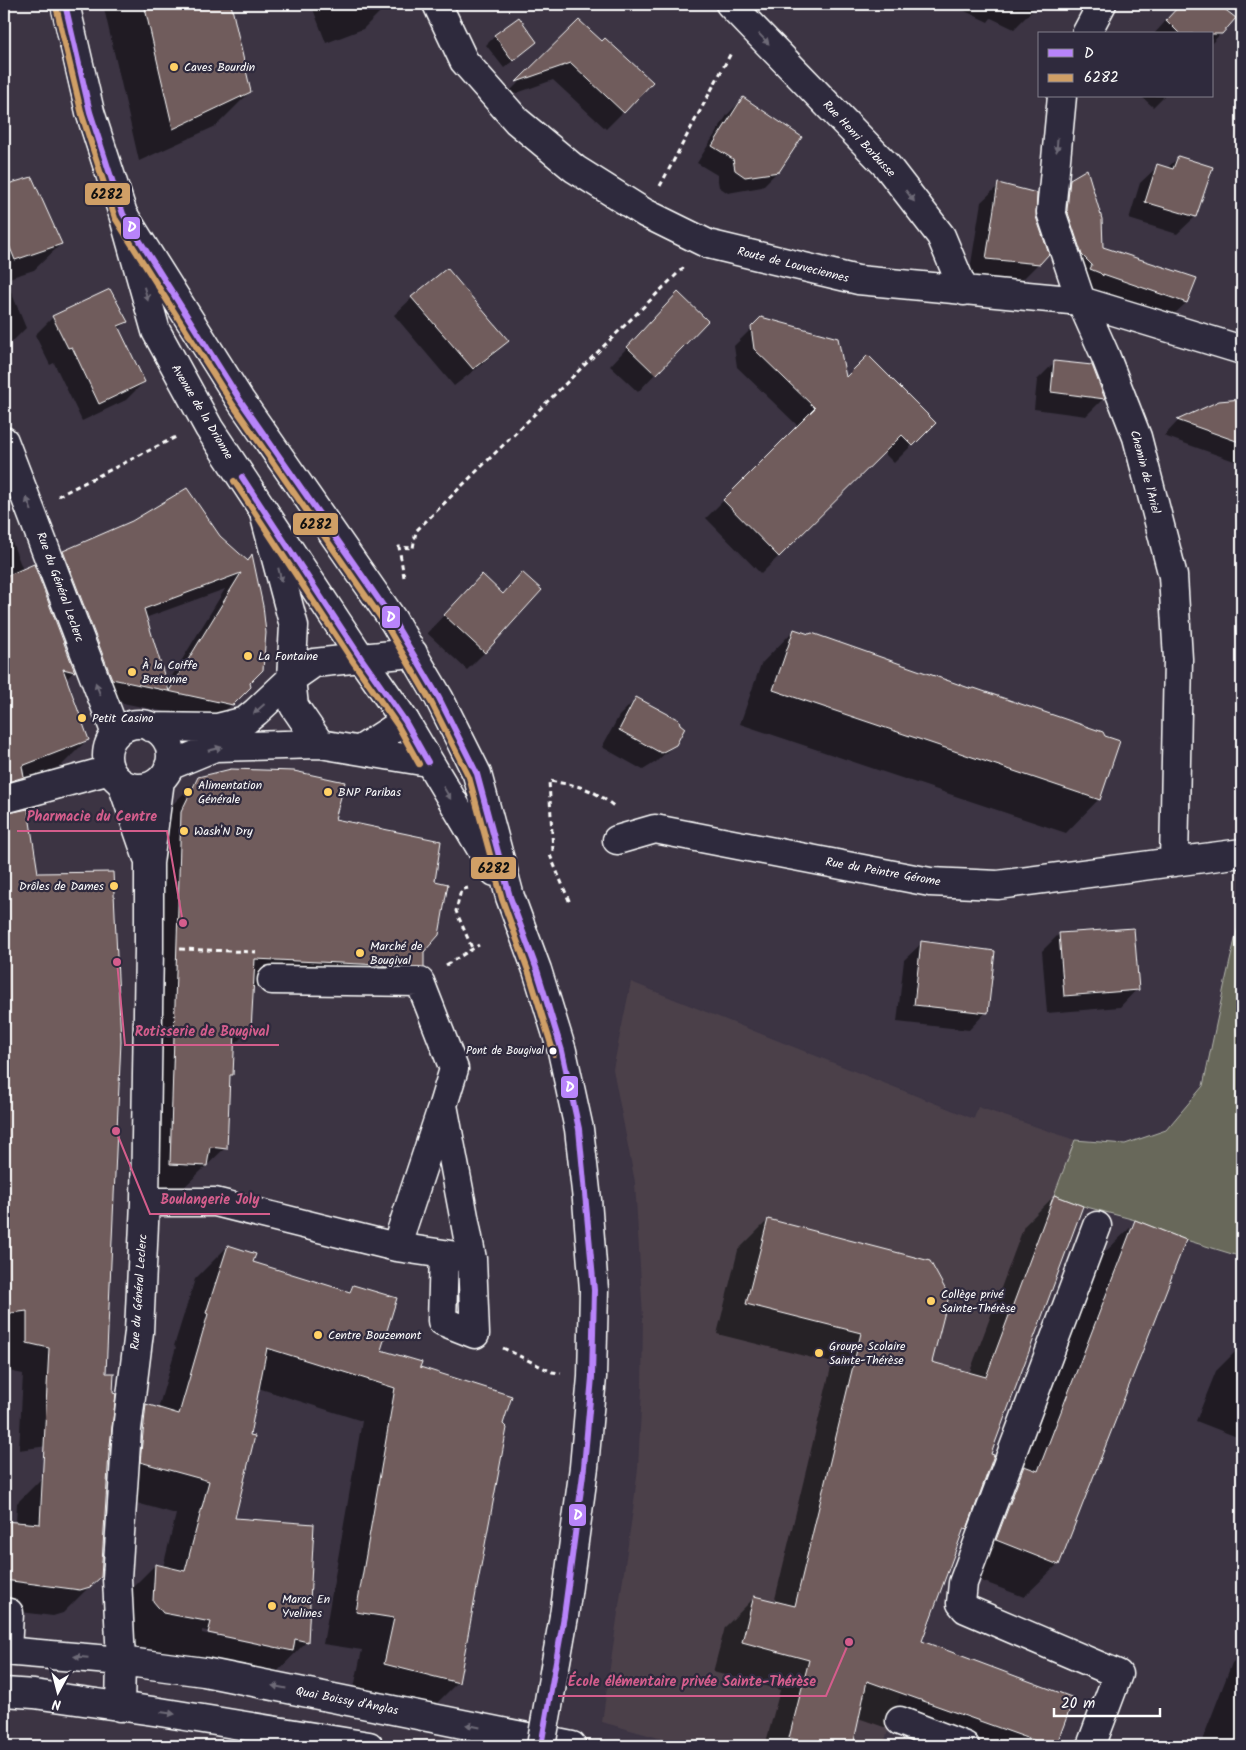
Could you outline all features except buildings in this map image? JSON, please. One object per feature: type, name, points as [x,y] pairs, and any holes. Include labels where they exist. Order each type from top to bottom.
[{"type":"street","name":"Avenue de la Drionne","points":[[65,4],[90,112],[123,214],[156,331],[210,428],[360,658],[405,721],[510,897]]},
{"type":"street","name":"Route de Louveciennes","points":[[437,4],[464,61],[517,122],[576,169],[645,213],[708,244],[858,280],[1081,301],[1242,350]]},
{"type":"street","points":[[1087,32],[1102,4]]},
{"type":"street","name":"Rue Henri Barbusse","points":[[738,12],[887,166],[940,236],[964,291]]},
{"type":"street","name":"Chemin de l'Ariel","points":[[1062,98],[1051,212],[1081,301],[1105,355],[1136,437],[1173,576],[1178,659],[1174,862]]},
{"type":"street","name":"Avenue de la Drionne","points":[[123,214],[240,400],[394,620],[439,698],[477,774],[510,897],[537,970],[562,1051],[579,1129],[594,1290],[592,1377],[584,1467],[564,1616],[541,1746]]},
{"type":"street","name":"Rue du Général Leclerc","points":[[4,441],[116,734]]},
{"type":"street","points":[[264,511],[294,626],[291,679],[294,706],[320,744]]},
{"type":"street","points":[[150,727],[217,728],[245,720],[291,679],[314,663],[413,653]]},
{"type":"street","points":[[360,750],[439,698]]},
{"type":"street","points":[[165,773],[171,757],[170,747],[158,731],[141,724],[124,728],[116,734],[111,742],[107,760],[116,777],[132,787],[142,788],[151,785],[165,773],[215,747],[320,744],[428,762]]},
{"type":"street","name":"Rue du Général Leclerc","points":[[120,1707],[121,1661],[117,1578],[127,1429],[139,1332],[145,1202],[149,863],[165,773]]},
{"type":"street","points":[[4,799],[116,777]]},
{"type":"street","name":"Rue du Général Leclerc","points":[[116,777],[149,863]]},
{"type":"street","name":"Rue du Peintre Gérome","points":[[617,840],[655,829],[930,882],[998,885],[1242,853]]},
{"type":"street","points":[[272,980],[420,982],[454,1069],[396,1246]]},
{"type":"street","points":[[443,1105],[472,1259],[475,1334],[442,1321],[444,1254]]},
{"type":"street","points":[[145,1202],[215,1202],[396,1246],[472,1259]]},
{"type":"street","points":[[1091,1746],[1118,1674],[966,1609],[961,1603],[961,1594],[970,1564],[1097,1226]]},
{"type":"street","points":[[4,1612],[9,1613],[5,1651]]},
{"type":"street","name":"Quai Boissy d'Anglas","points":[[5,1651],[121,1661],[204,1672],[572,1746]]},
{"type":"street","points":[[4,1692],[34,1694],[205,1718],[369,1746]]},
{"type":"street","points":[[900,1722],[965,1746]]},
{"type":"path","points":[[645,213],[739,39],[738,12]]},
{"type":"path","points":[[394,620],[410,608],[398,547],[413,548],[416,530],[708,244]]},
{"type":"path","points":[[31,510],[179,435]]},
{"type":"path","points":[[553,851],[549,781],[584,787],[600,795],[625,815],[655,829]]},
{"type":"path","points":[[550,855],[570,903]]},
{"type":"path","points":[[466,888],[461,890],[456,911],[472,948]]},
{"type":"path","points":[[420,982],[479,945]]},
{"type":"path","points":[[149,948],[265,952],[272,980]]},
{"type":"path","points":[[475,1334],[552,1372],[592,1377]]},
{"type":"shaded area","name":"Groupe Scolaire Sainte-Thérèse","points":[[631,982],[974,1119],[978,1107],[1075,1140],[902,1604],[901,1693],[883,1746],[687,1746],[602,1722],[633,1510],[638,1468],[642,1389],[643,1317],[635,1182],[613,1069]]},
{"type":"green space","points":[[1242,909],[1242,1257],[1186,1240],[1135,1220],[1083,1206],[1054,1195],[1075,1140],[1125,1144],[1166,1130],[1203,1086]]},
{"type":"transit line","name":"D","points":[[65,4],[90,112],[123,214],[240,400],[393,620],[439,698],[477,774],[510,897],[537,970],[562,1051],[579,1129],[594,1290],[592,1377],[584,1467],[564,1616],[541,1746]]},
{"type":"transit line","name":"6282","points":[[56,6],[82,115],[115,218],[233,405],[386,625],[431,702],[469,777],[502,899],[529,973],[554,1054]]},
{"type":"transit line","name":"D","points":[[242,477],[361,658],[405,721],[428,762]]},
{"type":"transit line","name":"6282","points":[[234,481],[354,663],[398,726],[419,764]]},
{"type":"place","name":"Caves Bourdin","points":[[174,67]]},
{"type":"place","name":"La Fontaine","points":[[248,656]]},
{"type":"place","name":"À la Coiffe Bretonne","points":[[132,672]]},
{"type":"place","name":"Petit Casino","points":[[82,718]]},
{"type":"place","name":"Alimentation Générale","points":[[188,792]]},
{"type":"place","name":"BNP Paribas","points":[[328,792]]},
{"type":"place","name":"Wash'N Dry","points":[[184,831]]},
{"type":"place","name":"Drôles de Dames","points":[[114,886]]},
{"type":"place","name":"Pharmacie du Centre","points":[[183,923]]},
{"type":"place","name":"Marché de Bougival","points":[[360,953]]},
{"type":"place","name":"Rotisserie de Bougival","points":[[117,962]]},
{"type":"place","name":"Pont de Bougival","points":[[553,1051]]},
{"type":"place","name":"Boulangerie Joly","points":[[116,1131]]},
{"type":"place","name":"Collège privé Sainte-Thérèse","points":[[931,1301]]},
{"type":"place","name":"Centre Bouzemont","points":[[318,1335]]},
{"type":"place","name":"Groupe Scolaire Sainte-Thérèse","points":[[819,1353]]},
{"type":"place","name":"Maroc En Yvelines","points":[[272,1606]]},
{"type":"place","name":"École élémentaire privée Sainte-Thérèse","points":[[849,1642]]}]
